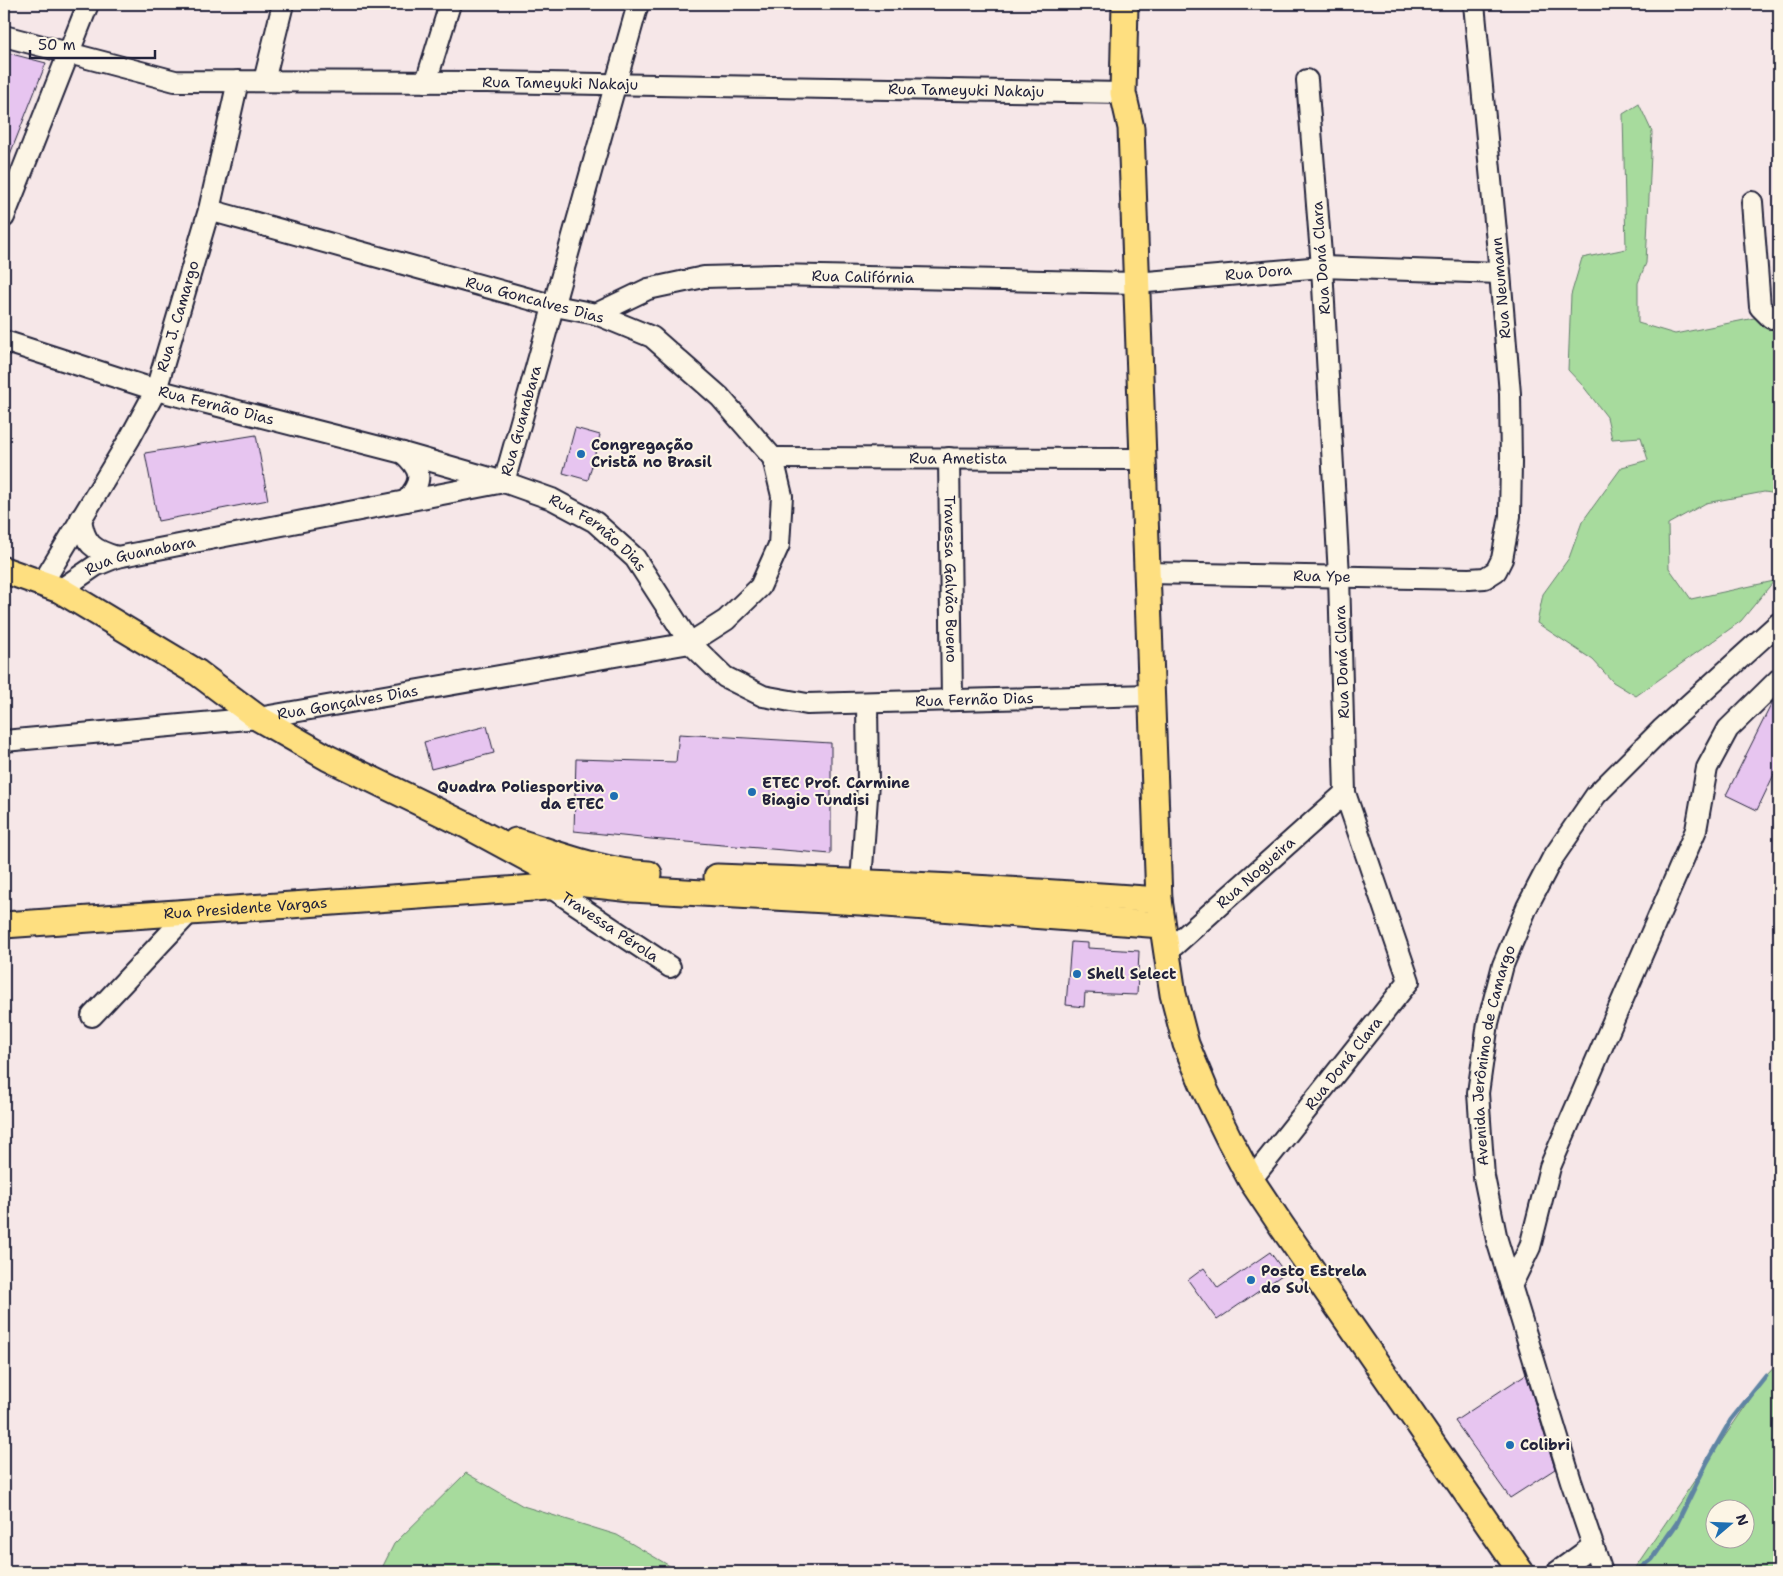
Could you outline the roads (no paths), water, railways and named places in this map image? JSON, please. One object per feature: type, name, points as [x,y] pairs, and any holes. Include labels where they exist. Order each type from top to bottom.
[{"type":"main road","points":[[1125,4],[1123,93],[1131,128],[1158,900],[1173,994],[1186,1044],[1206,1092],[1251,1180],[1521,1572]]},
{"type":"main road","points":[[4,570],[51,587],[198,673],[258,718],[328,758],[497,842],[546,877],[564,878],[584,873],[634,874],[861,892],[1162,925]]},
{"type":"main road","points":[[468,826],[584,873]]},
{"type":"main road","points":[[494,889],[508,868],[506,854],[497,842]]},
{"type":"main road","name":"Rua Presidente Vargas","points":[[4,926],[494,889],[518,881],[546,877]]},
{"type":"main road","points":[[861,892],[1075,894],[1158,900]]},
{"type":"street","points":[[4,217],[88,4]]},
{"type":"street","points":[[264,81],[283,4]]},
{"type":"street","points":[[426,82],[450,4]]},
{"type":"street","name":"Rua Guanabara","points":[[51,587],[117,557],[504,482],[638,4]]},
{"type":"street","name":"Rua Neumann","points":[[1474,4],[1510,394],[1510,516],[1502,559],[1496,571]]},
{"type":"street","name":"Rua Tameyuki Nakaju","points":[[4,36],[175,80],[1123,93]]},
{"type":"street","name":"Rua Doná Clara","points":[[1251,1180],[1409,980],[1345,793],[1339,576],[1322,267],[1307,80]]},
{"type":"street","name":"Rua J. Camargo","points":[[51,587],[82,518],[130,438],[156,390],[209,210],[238,81]]},
{"type":"street","points":[[1752,202],[1760,308],[1770,318],[1779,317]]},
{"type":"street","name":"Rua Goncalves Dias","points":[[209,210],[554,306],[596,314],[652,337],[720,397],[773,458],[782,496],[779,546],[760,587],[726,620],[690,643]]},
{"type":"street","name":"Rua Dora","points":[[1136,283],[1322,267],[1500,273]]},
{"type":"street","name":"Rua Califórnia","points":[[596,314],[648,289],[704,277],[776,274],[1136,283]]},
{"type":"street","name":"Rua Fernão Dias","points":[[4,342],[156,390],[403,453],[504,482],[552,499],[595,522],[635,558],[690,643],[725,677],[763,696],[807,704],[1151,695]]},
{"type":"street","points":[[403,453],[414,463],[419,475],[416,489],[406,501]]},
{"type":"street","name":"Rua Ametista","points":[[773,458],[1143,460]]},
{"type":"street","name":"Travessa Galvão Bueno","points":[[949,458],[952,700]]},
{"type":"street","points":[[82,518],[83,534],[91,545],[102,553],[117,557]]},
{"type":"street","name":"Rua Ype","points":[[1147,573],[1469,579],[1485,578],[1496,571]]},
{"type":"street","name":"Avenida Jerônimo de Camargo","points":[[1602,1572],[1571,1481],[1497,1240],[1484,1177],[1478,1093],[1488,1023],[1503,965],[1528,907],[1552,859],[1596,794],[1661,730],[1779,623]]},
{"type":"street","name":"Rua Gonçalves Dias","points":[[4,741],[258,718],[690,643]]},
{"type":"street","points":[[1511,1286],[1530,1247],[1550,1167],[1696,830],[1707,768],[1728,729],[1779,679]]},
{"type":"street","points":[[861,892],[868,783],[867,703]]},
{"type":"street","name":"Rua Nogueira","points":[[1167,952],[1345,793]]},
{"type":"street","name":"Travessa Pérola","points":[[546,877],[670,967]]},
{"type":"street","points":[[92,1016],[190,912]]},
{"type":"street","points":[[1557,1572],[1593,1546]]},
{"type":"waterway","points":[[1636,1572],[1652,1559],[1677,1523],[1707,1462],[1731,1420],[1766,1376]]},
{"type":"place","name":"Congregação Cristã no Brasil","points":[[581,454]]},
{"type":"place","name":"ETEC Prof. Carmine Biagio Tundisi","points":[[752,792]]},
{"type":"place","name":"Quadra Poliesportiva da ETEC","points":[[614,796]]},
{"type":"place","name":"Shell Select","points":[[1077,974]]},
{"type":"place","name":"Posto Estrela do Sul","points":[[1251,1280]]},
{"type":"place","name":"Colibri","points":[[1510,1445]]}]
